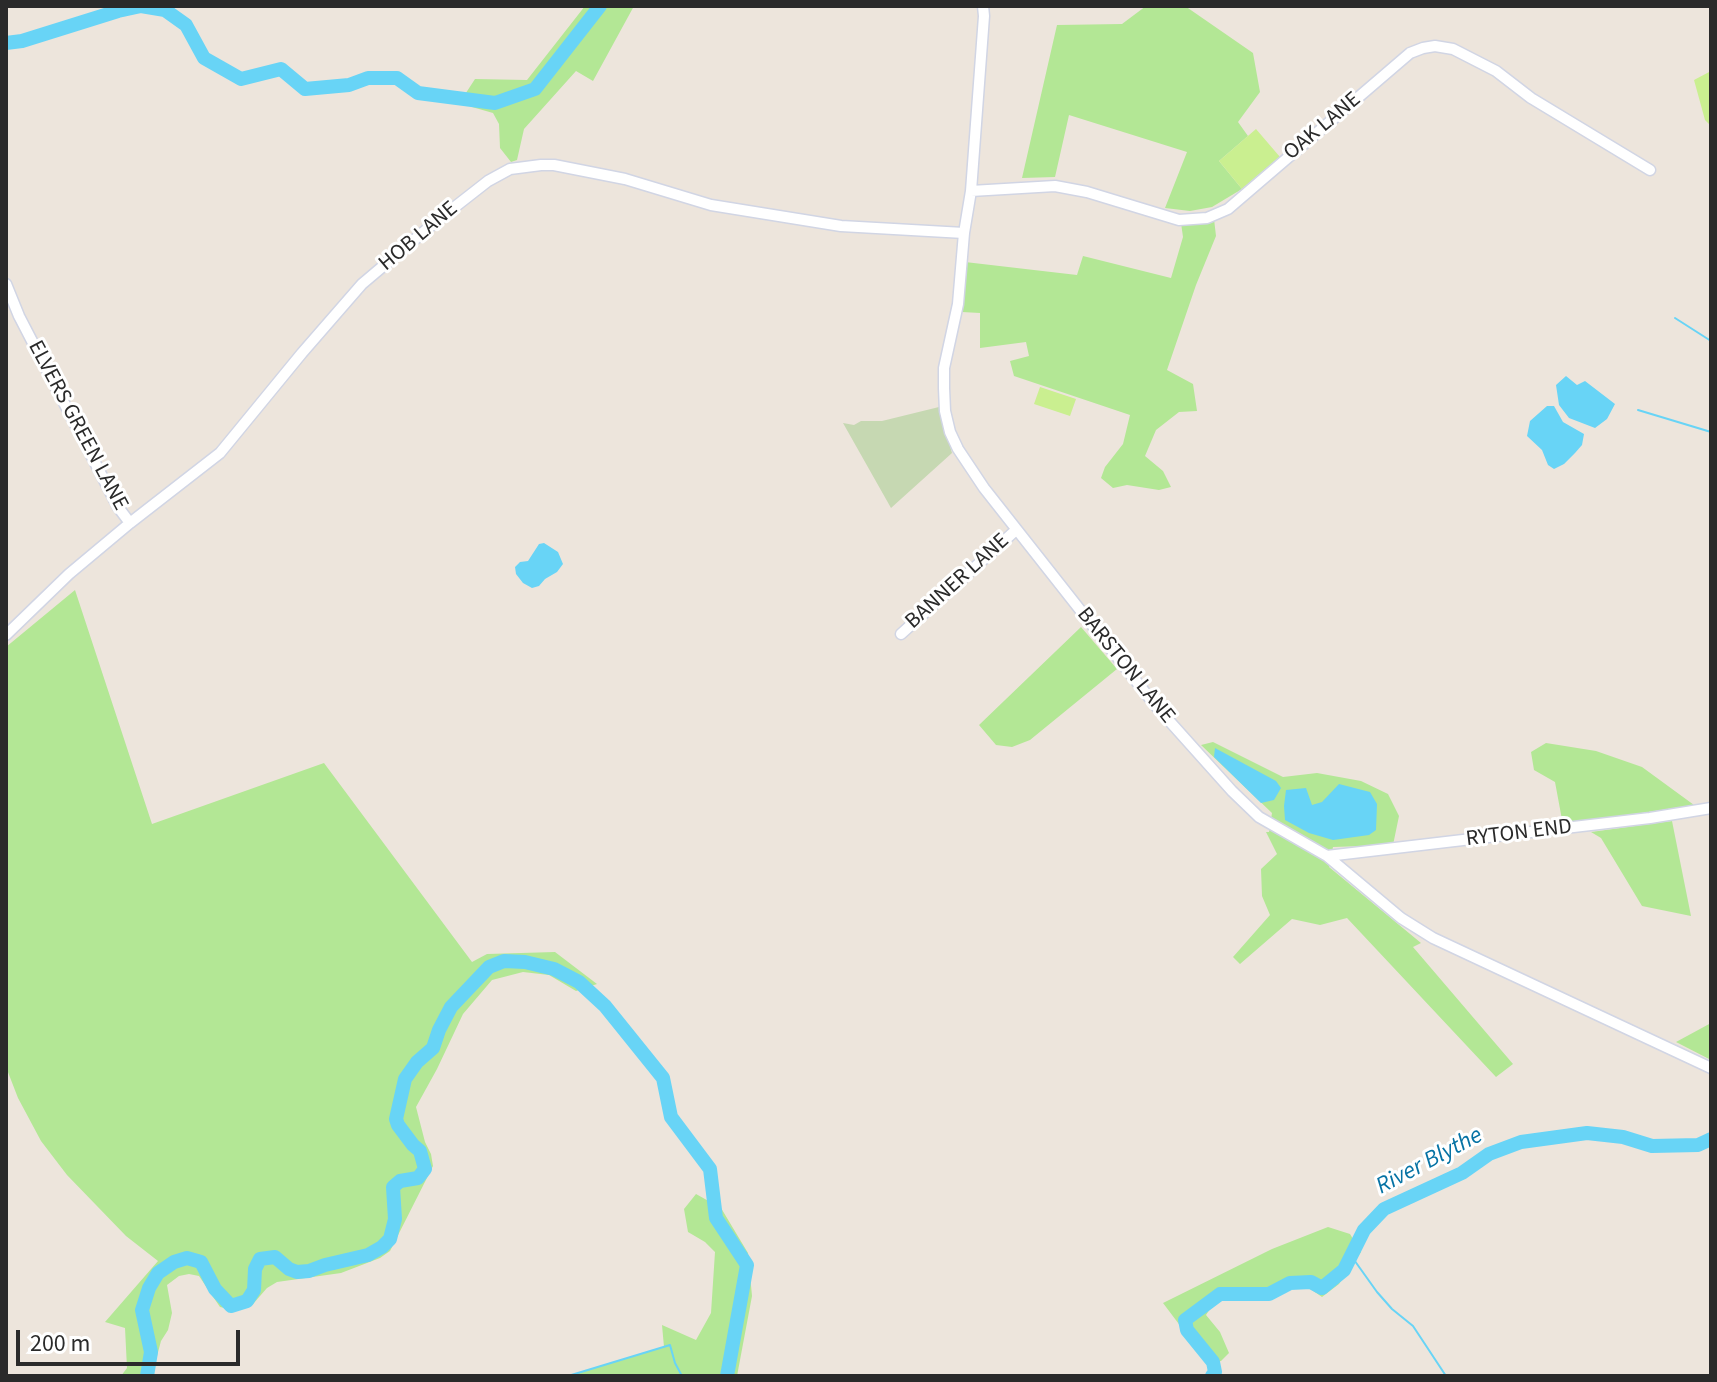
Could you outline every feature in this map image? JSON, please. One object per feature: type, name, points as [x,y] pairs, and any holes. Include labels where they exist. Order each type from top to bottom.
[{"type":"street","name":"BARSTON LANE","points":[[983,6],[971,191],[958,304],[944,368],[945,411],[950,432],[984,488],[1155,705],[1259,817],[1327,856],[1401,918],[1433,938],[1711,1068]]},
{"type":"street","name":"OAK LANE","points":[[971,191],[1055,186],[1087,192],[1179,220],[1207,218],[1228,209],[1410,53],[1435,46],[1453,49],[1496,71],[1531,98],[1650,170]]},
{"type":"street","name":"HOB LANE","points":[[6,635],[69,574],[220,453],[362,284],[444,215],[488,181],[510,169],[554,165],[625,179],[711,205],[841,226],[964,233]]},
{"type":"street","name":"ELVERS GREEN LANE","points":[[6,284],[19,316],[118,507],[130,523]]},
{"type":"street","name":"BANNER LANE","points":[[901,634],[1016,530]]},
{"type":"street","name":"RYTON END","points":[[1327,856],[1711,808]]},
{"type":"green space","points":[[585,6],[634,6],[593,81],[576,71],[524,129],[517,160],[511,162],[500,148],[499,124],[493,113],[472,107],[462,99],[475,79],[527,80]]},
{"type":"green space","points":[[1146,6],[1185,6],[1253,53],[1260,92],[1238,122],[1248,136],[1219,161],[1242,189],[1212,207],[1190,211],[1165,208],[1187,152],[1069,115],[1055,177],[1022,178],[1057,25],[1122,24]]},
{"type":"green space","points":[[1711,71],[1711,126],[1705,120],[1694,80]]},
{"type":"green space","points":[[1256,129],[1280,157],[1242,189],[1219,161]]},
{"type":"green space","points":[[1214,219],[1216,236],[1167,370],[1193,384],[1197,411],[1179,412],[1156,430],[1145,456],[1163,471],[1171,487],[1159,490],[1127,485],[1113,488],[1101,478],[1105,467],[1123,444],[1130,415],[1014,376],[1010,361],[1029,356],[1026,342],[980,348],[980,313],[962,312],[965,262],[1077,275],[1083,256],[1171,278],[1183,237],[1181,223]]},
{"type":"green space","points":[[1040,387],[1076,399],[1070,416],[1034,404]]},
{"type":"green space","points":[[939,407],[952,453],[891,508],[843,423],[854,425],[861,421],[882,421]]},
{"type":"green space","points":[[75,590],[152,824],[324,763],[472,962],[487,954],[555,952],[597,984],[576,991],[549,975],[523,972],[492,980],[463,1014],[416,1107],[433,1166],[390,1251],[341,1273],[277,1282],[243,1309],[220,1307],[199,1276],[179,1276],[167,1285],[172,1313],[150,1376],[121,1376],[127,1368],[125,1328],[105,1322],[158,1261],[126,1236],[67,1175],[41,1141],[18,1098],[6,1067],[6,647]]},
{"type":"green space","points":[[1081,627],[1117,669],[1030,740],[1012,747],[996,745],[979,725]]},
{"type":"green space","points":[[1213,742],[1283,777],[1317,773],[1361,781],[1388,794],[1399,816],[1393,845],[1333,847],[1329,867],[1421,943],[1413,947],[1513,1064],[1496,1077],[1347,918],[1320,925],[1292,919],[1240,964],[1233,957],[1270,915],[1262,896],[1261,869],[1277,854],[1266,832],[1269,832],[1272,813],[1201,745]]},
{"type":"green space","points":[[1546,743],[1596,751],[1642,767],[1694,805],[1563,825],[1555,782],[1534,770],[1531,752]]},
{"type":"green space","points":[[1672,821],[1691,916],[1642,906],[1601,838],[1591,832]]},
{"type":"green space","points":[[1711,1023],[1711,1060],[1676,1042]]},
{"type":"green space","points":[[696,1194],[721,1208],[748,1253],[752,1296],[737,1376],[568,1376],[664,1347],[662,1325],[696,1340],[711,1313],[715,1252],[688,1232],[684,1209]]},
{"type":"green space","points":[[1328,1227],[1350,1234],[1361,1252],[1339,1284],[1322,1297],[1296,1279],[1279,1284],[1269,1294],[1220,1294],[1206,1315],[1220,1332],[1229,1353],[1221,1361],[1209,1364],[1163,1303],[1272,1249]]},
{"type":"water","points":[[1566,376],[1577,385],[1585,381],[1615,404],[1607,419],[1595,428],[1569,418],[1559,405],[1556,385]]},
{"type":"water","points":[[1547,406],[1554,406],[1563,422],[1584,434],[1582,445],[1564,464],[1554,469],[1548,465],[1542,450],[1527,436],[1530,421]]},
{"type":"water","points":[[544,543],[558,552],[563,564],[539,586],[532,588],[523,583],[515,567],[520,562],[528,561],[539,544]]},
{"type":"water","points":[[1215,748],[1276,781],[1281,788],[1274,800],[1261,803],[1214,757]]},
{"type":"water","points":[[1339,784],[1370,792],[1377,804],[1376,830],[1369,835],[1333,840],[1309,833],[1285,820],[1286,790],[1306,788],[1312,805],[1322,802]]},
{"type":"waterway","name":"River Blythe","points":[[6,43],[141,6],[165,10],[186,25],[204,58],[241,79],[281,69],[305,89],[349,85],[368,78],[397,78],[418,93],[495,103],[535,89],[600,6]]},
{"type":"waterway","points":[[1675,318],[1711,341]]},
{"type":"waterway","points":[[1638,410],[1711,432]]},
{"type":"waterway","name":"River Blythe","points":[[147,1376],[151,1352],[142,1310],[158,1273],[174,1262],[187,1258],[201,1262],[215,1289],[231,1306],[247,1301],[254,1290],[255,1269],[260,1259],[275,1257],[289,1269],[309,1271],[368,1255],[390,1239],[395,1219],[393,1187],[400,1181],[418,1178],[425,1169],[420,1151],[396,1119],[405,1079],[417,1062],[433,1048],[451,1007],[489,967],[504,961],[554,969],[579,982],[605,1006],[663,1078],[671,1117],[710,1169],[716,1218],[747,1265],[727,1376]]},
{"type":"waterway","name":"River Blythe","points":[[1212,1376],[1215,1372],[1213,1362],[1187,1330],[1185,1320],[1220,1294],[1269,1294],[1290,1283],[1311,1282],[1322,1288],[1344,1270],[1364,1230],[1384,1209],[1462,1173],[1489,1154],[1521,1142],[1587,1133],[1623,1137],[1652,1146],[1698,1145],[1711,1139]]},
{"type":"waterway","points":[[1352,1257],[1392,1309],[1413,1326],[1446,1376]]},
{"type":"waterway","points":[[568,1376],[670,1345],[682,1376]]}]
